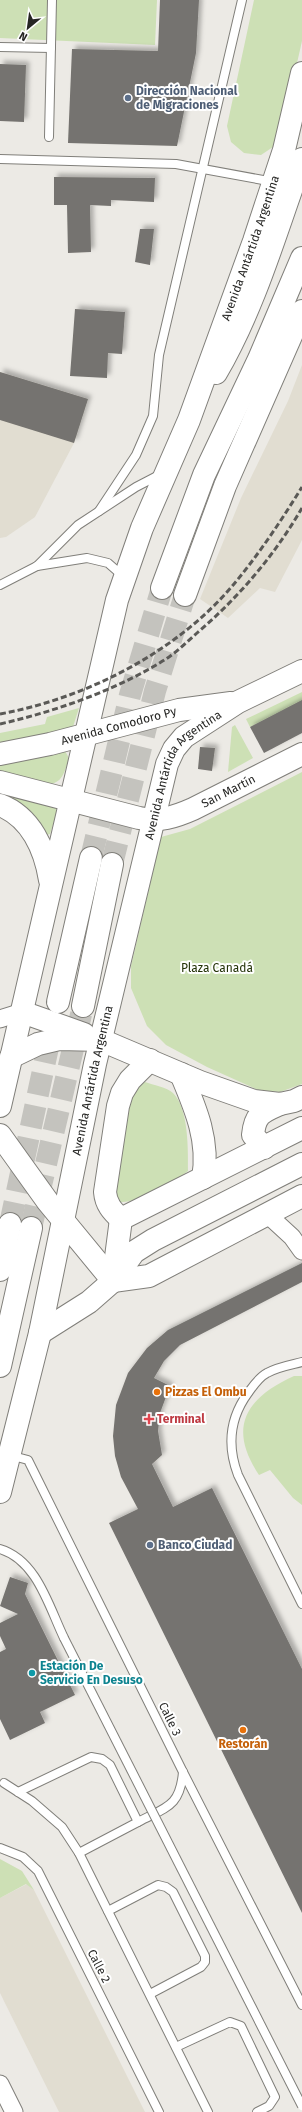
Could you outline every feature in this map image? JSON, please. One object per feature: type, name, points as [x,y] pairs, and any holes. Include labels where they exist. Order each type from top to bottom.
[{"type":"main road","name":"Avenida Antártida Argentina","points":[[0,1106],[124,577],[165,472],[189,420],[254,241],[284,150],[302,73]]},
{"type":"main road","name":"Avenida Antártida Argentina","points":[[189,420],[235,341],[250,306],[302,159]]},
{"type":"main road","points":[[162,588],[204,475],[259,359],[302,258]]},
{"type":"main road","points":[[185,595],[225,486],[302,311]]},
{"type":"main road","points":[[238,702],[302,671]]},
{"type":"main road","name":"Avenida Antártida Argentina","points":[[0,1492],[4,1458],[40,1333],[62,1220],[101,1040],[167,764],[177,745],[184,736],[238,702]]},
{"type":"main road","name":"Avenida Comodoro Py","points":[[0,754],[50,744],[179,710],[238,702]]},
{"type":"main road","name":"San Martín","points":[[153,820],[170,818],[193,809],[302,754]]},
{"type":"main road","points":[[0,782],[71,801],[153,820]]},
{"type":"main road","points":[[0,805],[18,815],[36,836],[44,854],[51,884]]},
{"type":"main road","points":[[58,1002],[91,858]]},
{"type":"main road","points":[[83,1006],[112,864]]},
{"type":"main road","points":[[22,1012],[101,1040],[181,1074],[254,1101],[280,1104]]},
{"type":"main road","points":[[11,1057],[38,1044],[59,1039],[101,1040]]},
{"type":"main road","points":[[121,1219],[105,1200],[118,1106],[130,1080],[150,1060]]},
{"type":"main road","points":[[181,1074],[198,1115],[205,1148],[203,1178]]},
{"type":"main road","points":[[264,1148],[253,1135],[254,1124],[262,1113],[280,1104],[294,1101],[302,1097]]},
{"type":"main road","points":[[121,1219],[302,1128]]},
{"type":"main road","points":[[0,1135],[62,1220],[113,1281]]},
{"type":"main road","points":[[40,1333],[90,1302],[113,1281],[134,1252],[153,1240],[302,1164]]},
{"type":"main road","points":[[113,1281],[149,1276],[302,1196]]},
{"type":"main road","points":[[113,1281],[121,1219]]},
{"type":"main road","points":[[0,1270],[10,1224]]},
{"type":"main road","points":[[0,1366],[31,1228]]},
{"type":"street","points":[[0,1019],[22,1012]]},
{"type":"street","points":[[267,1214],[292,1237],[302,1251]]},
{"type":"street","points":[[0,2084],[14,2112]]},
{"type":"lane","points":[[49,137],[52,0]]},
{"type":"lane","points":[[99,512],[136,455],[153,416],[159,355],[242,0]]},
{"type":"lane","points":[[0,47],[51,48]]},
{"type":"lane","points":[[0,159],[176,164],[274,182]]},
{"type":"lane","points":[[0,585],[37,566],[78,525],[136,487],[165,472]]},
{"type":"lane","points":[[37,566],[87,558],[108,563],[124,577]]},
{"type":"lane","points":[[302,1362],[283,1366],[265,1373],[253,1385],[243,1399],[232,1425],[230,1440],[232,1455],[239,1479],[302,1604]]},
{"type":"lane","name":"Calle 3","points":[[4,1458],[28,1460],[183,1772],[302,2005]]},
{"type":"lane","points":[[0,1549],[20,1559],[30,1571],[302,2106]]},
{"type":"lane","points":[[17,1792],[91,1757],[102,1758],[110,1765],[138,1822]]},
{"type":"lane","points":[[79,1852],[174,1803],[182,1789],[183,1772]]},
{"type":"lane","points":[[3,1786],[32,1800],[62,1827],[79,1852],[208,2112]]},
{"type":"lane","name":"Calle 2","points":[[0,1848],[23,1857],[38,1871],[159,2112]]},
{"type":"lane","points":[[108,1911],[158,1885],[166,1887],[173,1892],[205,1956],[205,1962],[202,1967],[150,1994]]},
{"type":"lane","points":[[176,2047],[230,2022],[241,2026],[275,2097],[269,2106],[257,2112]]},
{"type":"shaded area","points":[[302,365],[302,540],[275,592],[260,588],[228,618],[200,599],[241,498],[288,401]]},
{"type":"shaded area","points":[[0,372],[88,399],[74,443],[35,517],[6,537],[0,538]]},
{"type":"shaded area","points":[[27,1884],[34,1890],[145,2112],[59,2112],[0,1993],[0,1898]]},
{"type":"green space","points":[[0,0],[157,0],[155,45],[0,38]]},
{"type":"green space","points":[[254,0],[302,0],[302,41],[280,138],[276,145],[261,155],[244,153],[231,142],[227,126]]},
{"type":"green space","points":[[302,692],[302,701],[250,727],[246,719]]},
{"type":"green space","points":[[79,708],[72,730],[0,743],[0,733],[45,724],[47,717]]},
{"type":"green space","points":[[235,725],[253,758],[228,772],[232,727]]},
{"type":"green space","points":[[65,751],[69,758],[63,776],[57,782],[48,784],[0,771],[0,760]]},
{"type":"green space","name":"Plaza Canadá","points":[[302,772],[302,1084],[280,1092],[258,1090],[207,1067],[166,1045],[147,1026],[131,988],[131,966],[161,837],[190,829]]},
{"type":"green space","points":[[0,791],[55,807],[57,812],[50,834],[47,835],[32,815],[27,811],[0,796]]},
{"type":"green space","points":[[145,1082],[167,1089],[173,1093],[178,1100],[185,1119],[188,1171],[173,1182],[143,1197],[123,1202],[115,1202],[128,1103],[134,1088]]},
{"type":"green space","points":[[294,1376],[302,1376],[302,1505],[293,1498],[270,1470],[259,1475],[249,1458],[244,1442],[243,1428],[246,1416],[253,1404],[277,1385]]},
{"type":"green space","points":[[0,1859],[22,1871],[34,1890],[26,1884],[0,1898]]},
{"type":"building","name":"Dirección Nacional de Migraciones","points":[[160,0],[199,0],[196,53],[177,146],[68,143],[72,49],[158,51]]},
{"type":"building","points":[[0,64],[26,65],[24,122],[0,121]]},
{"type":"building","points":[[54,177],[155,178],[154,202],[111,200],[111,206],[90,205],[91,252],[68,253],[67,205],[54,205]]},
{"type":"building","points":[[140,229],[154,229],[150,265],[135,262]]},
{"type":"building","points":[[75,309],[125,312],[122,354],[108,353],[107,378],[70,376]]},
{"type":"building","points":[[0,372],[88,399],[74,443],[0,420]]},
{"type":"building","points":[[302,700],[302,733],[264,753],[250,727]]},
{"type":"building","points":[[200,747],[215,748],[212,771],[198,769]]},
{"type":"building","points":[[302,1263],[302,1282],[180,1345],[164,1361],[154,1378],[170,1386],[160,1413],[158,1431],[162,1455],[152,1464],[173,1507],[212,1488],[302,1669],[302,1913],[109,1523],[138,1509],[121,1477],[115,1456],[113,1436],[116,1405],[128,1373],[147,1348],[168,1330]]},
{"type":"building","name":"Estación De Servicio En Desuso","points":[[10,1577],[28,1583],[25,1594],[75,1695],[40,1712],[45,1723],[10,1740],[0,1719],[0,1652],[6,1649],[0,1636],[0,1623],[18,1614],[0,1606]]},
{"type":"tunnel","points":[[91,858],[130,695],[162,588]]},
{"type":"tunnel","points":[[112,864],[155,691],[185,595]]},
{"type":"tunnel","points":[[31,1228],[83,1006]]},
{"type":"tunnel","points":[[10,1224],[53,1024]]},
{"type":"railway","points":[[0,714],[33,707],[97,684],[158,651],[186,631],[211,608],[243,573],[270,537],[302,487]]},
{"type":"railway","points":[[0,724],[44,713],[88,698],[150,669],[169,657],[227,605],[255,575],[280,543],[302,508]]},
{"type":"place","name":"Dirección Nacional de Migraciones","points":[[128,98]]},
{"type":"place","name":"Pizzas El Ombu","points":[[157,1392]]},
{"type":"place","name":"Terminal","points":[[149,1419]]},
{"type":"place","name":"Banco Ciudad","points":[[150,1545]]},
{"type":"place","name":"Estación De Servicio En Desuso","points":[[32,1673]]},
{"type":"place","name":"Restorán","points":[[243,1730]]}]
